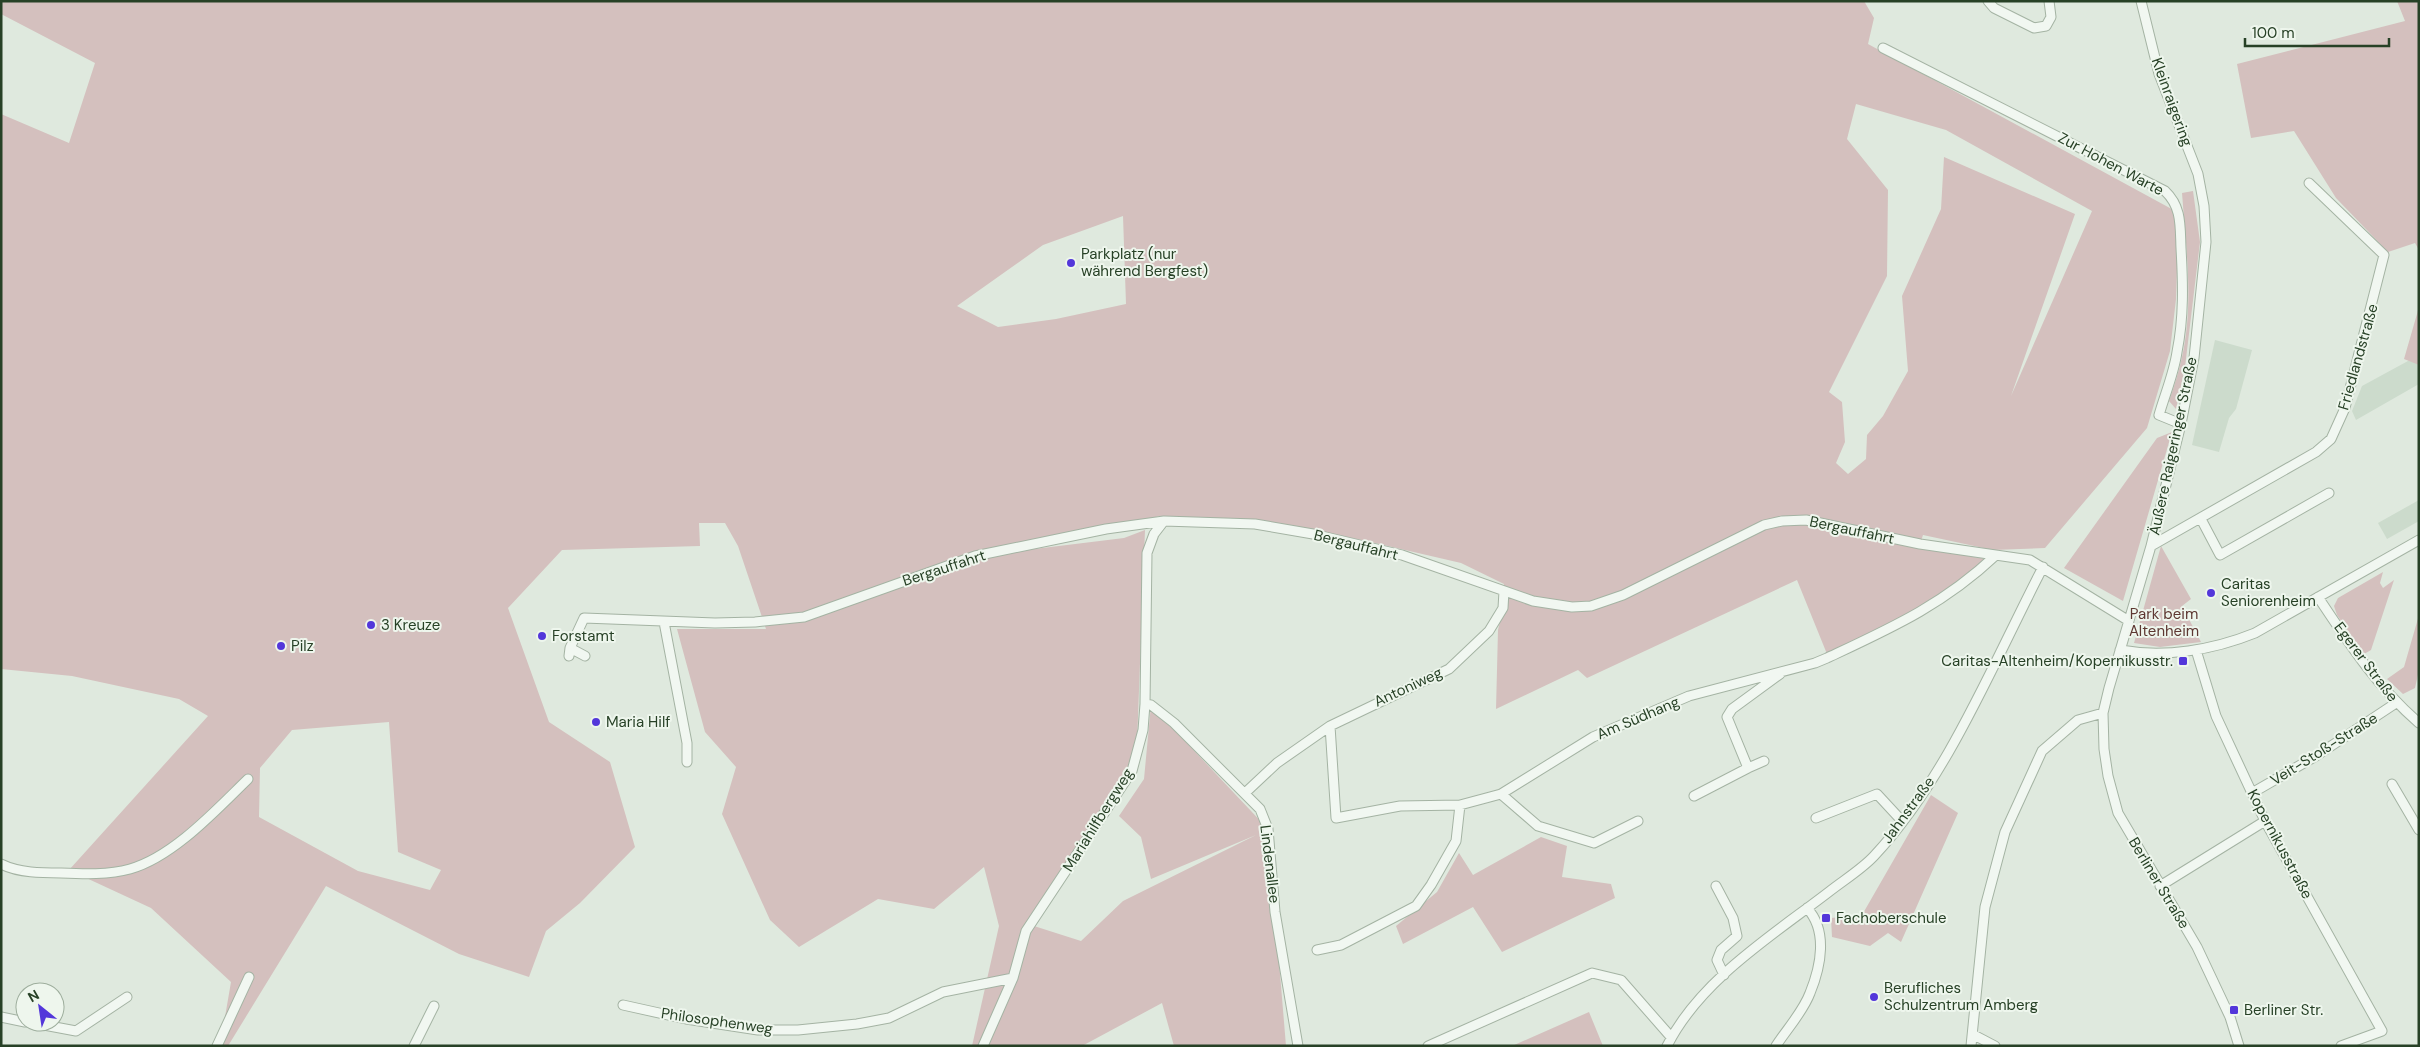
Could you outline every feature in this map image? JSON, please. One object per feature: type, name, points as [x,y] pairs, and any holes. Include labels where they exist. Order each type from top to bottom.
[{"type":"street","points":[[1988,1],[1994,8],[2034,28],[2046,26],[2051,17],[2049,1]]},
{"type":"street","name":"Kleinraigering","points":[[2141,1],[2159,74],[2198,174]]},
{"type":"street","name":"Zur Hohen Warte","points":[[1883,48],[2166,191],[2174,200],[2180,214],[2184,286],[2182,327],[2177,355],[2159,415],[2181,424]]},
{"type":"street","name":"Äußere Raigeringer Straße","points":[[2103,712],[2151,546],[2181,424],[2194,358],[2206,242],[2204,206],[2198,174]]},
{"type":"street","name":"Friedlandstraße","points":[[2151,546],[2316,452],[2330,439],[2347,401],[2382,272],[2384,255],[2309,183]]},
{"type":"street","points":[[2200,519],[2220,555],[2329,493]]},
{"type":"street","name":"Bergauffahrt","points":[[585,656],[570,652],[584,618],[664,622],[755,622],[804,616],[975,556],[1106,530],[1164,521],[1255,524],[1313,534],[1402,555],[1504,591],[1551,605],[1572,607],[1591,606],[1623,596],[1745,534],[1782,521],[1806,520],[1910,542],[2030,560],[2129,621]]},
{"type":"street","name":"Mariahilfbergweg","points":[[983,1046],[1013,978],[1026,931],[1132,771],[1143,730],[1145,704],[1147,553],[1154,534],[1164,521]]},
{"type":"street","points":[[2120,650],[2141,654],[2196,650],[2224,644],[2255,632],[2419,540]]},
{"type":"street","name":"Am Südhang","points":[[1330,726],[1336,818],[1400,806],[1460,805],[1501,794],[1592,737],[1689,696],[1815,664],[1916,616],[1968,581],[1996,555]]},
{"type":"street","name":"Jahnstraße","points":[[1669,1042],[1694,1007],[1724,975],[1757,946],[1874,857],[1926,792],[2043,567]]},
{"type":"street","name":"Antoniweg","points":[[1245,793],[1277,763],[1307,740],[1330,726],[1449,669],[1489,631],[1503,608],[1504,591]]},
{"type":"street","name":"Egerer Straße","points":[[2318,597],[2353,651],[2396,704],[2419,723]]},
{"type":"street","points":[[664,622],[687,743],[687,762]]},
{"type":"street","name":"Kopernikusstraße","points":[[2196,650],[2216,716],[2265,821],[2382,1031],[2341,1046]]},
{"type":"street","name":"Am Südhang","points":[[1748,768],[1727,717],[1732,709],[1787,670]]},
{"type":"street","name":"Lindenallee","points":[[1145,704],[1151,705],[1174,723],[1260,809],[1268,829],[1275,912],[1298,1046]]},
{"type":"street","name":"Veit-Stoß-Straße","points":[[2252,793],[2316,756],[2396,704]]},
{"type":"street","points":[[1971,1046],[1974,1035],[1985,907],[2005,832],[2042,751],[2078,720],[2103,712]]},
{"type":"street","name":"Berliner Straße","points":[[2103,712],[2104,749],[2112,793],[2118,813],[2213,978],[2239,1046]]},
{"type":"street","points":[[1694,796],[1764,761]]},
{"type":"street","points":[[1,864],[8,868],[39,873],[84,874],[130,869],[169,851],[209,817],[248,779]]},
{"type":"street","points":[[2392,784],[2419,830]]},
{"type":"street","points":[[1501,794],[1538,826],[1594,843],[1638,821]]},
{"type":"street","points":[[1816,818],[1877,794],[1902,821]]},
{"type":"street","points":[[1317,950],[1341,945],[1416,906],[1431,885],[1456,841],[1460,805]]},
{"type":"street","points":[[2160,886],[2265,821]]},
{"type":"street","points":[[1716,886],[1732,918],[1737,936],[1721,950],[1717,960],[1724,975]]},
{"type":"street","points":[[1776,1046],[1810,995],[1822,949],[1816,918],[1807,908]]},
{"type":"street","points":[[1428,1046],[1592,973],[1621,980],[1669,1042]]},
{"type":"street","points":[[217,1046],[248,977]]},
{"type":"street","name":"Philosophenweg","points":[[623,1005],[686,1019],[758,1030],[798,1030],[857,1024],[889,1018],[943,992],[1013,978]]},
{"type":"street","points":[[65,1029],[76,1031],[127,996]]},
{"type":"street","points":[[414,1046],[434,1006]]},
{"type":"street","points":[[1,1017],[15,1020]]},
{"type":"street","points":[[1974,1035],[1995,1046]]},
{"type":"shaded area","points":[[2215,340],[2252,350],[2236,409],[2229,418],[2219,452],[2192,445]]},
{"type":"shaded area","points":[[2419,355],[2419,384],[2356,420],[2352,411],[2362,386]]},
{"type":"shaded area","points":[[2419,500],[2419,521],[2387,539],[2378,523]]},
{"type":"green space","points":[[1,1],[1864,1],[1874,18],[1868,44],[2179,213],[2176,299],[2170,351],[2147,428],[2045,548],[1993,550],[1923,535],[1920,544],[1791,515],[1867,539],[1986,559],[1951,589],[1911,613],[1827,654],[1797,580],[1587,678],[1578,670],[1496,709],[1498,630],[1503,608],[1504,584],[1461,563],[1362,540],[1261,522],[1160,516],[986,555],[1124,538],[1145,530],[1136,770],[1034,926],[1081,941],[1123,901],[1256,835],[1151,879],[1141,837],[1119,816],[1144,779],[1151,705],[1268,829],[1286,1046],[1174,1046],[1162,1003],[1082,1046],[972,1046],[999,926],[984,867],[934,909],[878,899],[799,947],[770,920],[722,814],[736,767],[705,732],[677,629],[766,629],[738,546],[725,523],[699,523],[700,546],[562,550],[508,608],[549,722],[610,762],[635,847],[580,903],[546,931],[529,977],[459,954],[326,886],[228,1046],[220,1046],[231,982],[151,908],[69,870],[208,716],[179,699],[72,676],[1,669],[1,114],[69,143],[95,63],[1,14]],"holes":[[[1856,104],[1946,130],[2092,211],[2011,396],[2075,214],[1944,157],[1941,209],[1902,296],[1908,371],[1883,416],[1867,435],[1866,459],[1848,474],[1836,463],[1845,442],[1842,402],[1829,392],[1887,276],[1888,190],[1847,139]],[[1123,216],[1126,304],[1056,319],[998,327],[957,306],[1043,245]],[[389,722],[398,852],[441,870],[430,890],[358,871],[259,817],[260,768],[292,730]]]},
{"type":"green space","points":[[2397,1],[2419,1],[2419,250],[2415,243],[2388,252],[2336,198],[2294,131],[2251,138],[2237,64],[2405,21]]},
{"type":"green space","points":[[2193,191],[2200,242],[2185,367],[2176,409],[2169,401],[2182,357],[2188,317],[2187,255],[2182,193]]},
{"type":"green space","points":[[2419,307],[2419,365],[2404,359]]},
{"type":"green space","points":[[2172,432],[2123,601],[2064,568],[2157,438]]},
{"type":"green space","name":"Park beim Altenheim","points":[[2161,546],[2191,599],[2182,606],[2201,642],[2160,647],[2134,643]]},
{"type":"green space","points":[[2383,572],[2380,583],[2383,588],[2394,580],[2371,650],[2364,654],[2337,615],[2334,606],[2338,598]]},
{"type":"green space","points":[[2419,615],[2419,670],[2415,688],[2403,694],[2387,679],[2404,667]]},
{"type":"green space","points":[[1931,795],[1958,813],[1901,942],[1888,933],[1870,946],[1832,937],[1831,918],[1862,915]]},
{"type":"green space","points":[[1541,837],[1567,846],[1562,877],[1611,884],[1615,898],[1502,952],[1473,907],[1403,944],[1396,926],[1437,892],[1459,853],[1473,875]]},
{"type":"green space","points":[[1589,1012],[1603,1046],[1512,1046]]},
{"type":"place","name":"Parkplatz (nur während Bergfest)","points":[[1071,263]]},
{"type":"place","name":"Caritas Seniorenheim","points":[[2211,593]]},
{"type":"place","name":"3 Kreuze","points":[[371,625]]},
{"type":"place","name":"Forstamt","points":[[542,636]]},
{"type":"place","name":"Pilz","points":[[281,646]]},
{"type":"place","name":"Caritas-Altenheim/Kopernikusstr.","points":[[2183,661]]},
{"type":"place","name":"Maria Hilf","points":[[596,722]]},
{"type":"place","name":"Fachoberschule","points":[[1826,918]]},
{"type":"place","name":"Berufliches Schulzentrum Amberg","points":[[1874,997]]},
{"type":"place","name":"Berliner Str.","points":[[2234,1010]]}]
